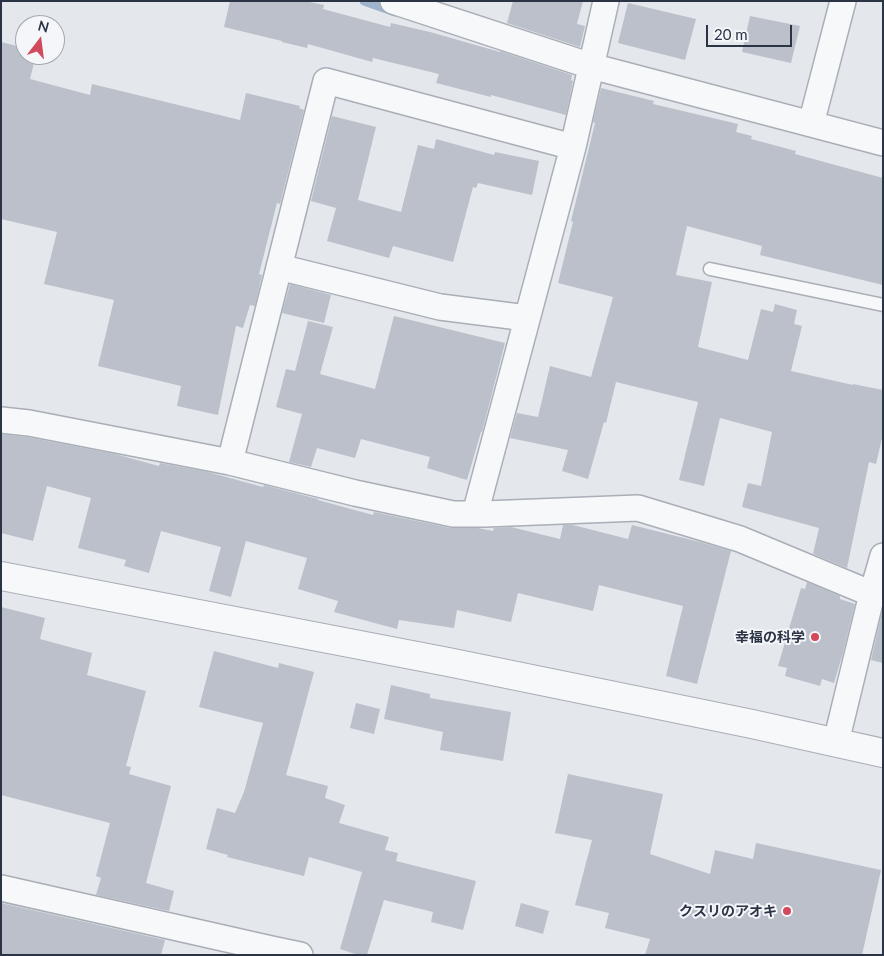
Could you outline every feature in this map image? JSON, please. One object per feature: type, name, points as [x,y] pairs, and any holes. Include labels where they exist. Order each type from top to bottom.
[{"type":"street","points":[[394,1],[591,66],[883,143]]},
{"type":"street","points":[[475,514],[573,147],[606,1]]},
{"type":"street","points":[[811,124],[843,1]]},
{"type":"street","points":[[230,462],[326,81],[573,147]]},
{"type":"street","points":[[279,267],[440,307],[527,318]]},
{"type":"street","points":[[1,420],[28,423],[230,462],[355,493],[453,514],[638,508],[740,539],[872,594]]},
{"type":"street","points":[[836,742],[883,556]]},
{"type":"street","points":[[1,576],[448,662],[752,724],[883,753]]},
{"type":"street","points":[[1,888],[300,955]]},
{"type":"lane","points":[[710,269],[883,305]]},
{"type":"building","points":[[230,1],[305,1],[324,5],[323,9],[390,27],[391,23],[430,32],[500,51],[572,75],[571,80],[573,81],[566,115],[436,83],[439,74],[373,58],[372,62],[308,44],[307,48],[224,27]]},
{"type":"building","points":[[513,1],[583,1],[577,24],[585,26],[580,47],[507,23]]},
{"type":"building","points":[[628,3],[696,19],[685,60],[618,43]]},
{"type":"building","points":[[750,16],[800,26],[791,63],[742,52]]},
{"type":"building","points":[[1,42],[15,46],[15,65],[34,65],[30,79],[90,95],[92,84],[240,120],[246,93],[300,106],[299,108],[304,110],[280,204],[277,203],[259,274],[262,275],[255,306],[250,305],[243,328],[236,326],[218,415],[177,406],[181,386],[98,366],[114,300],[44,284],[57,232],[1,219]]},
{"type":"building","points":[[601,88],[654,101],[653,104],[738,124],[736,132],[752,136],[751,139],[796,151],[795,154],[883,178],[883,285],[760,255],[762,246],[687,226],[676,275],[712,282],[698,347],[748,360],[761,309],[773,312],[775,304],[797,310],[794,324],[802,326],[791,371],[883,390],[883,434],[876,464],[869,462],[847,568],[813,554],[819,528],[742,507],[748,483],[761,486],[772,432],[720,418],[704,486],[679,480],[698,402],[616,382],[606,423],[604,422],[588,479],[562,471],[568,450],[510,438],[517,413],[538,417],[550,366],[591,377],[613,297],[558,283],[595,123],[593,122]]},
{"type":"building","points":[[332,116],[376,127],[358,200],[401,212],[418,145],[434,149],[436,139],[494,155],[495,152],[539,161],[532,195],[478,183],[476,188],[473,187],[453,262],[393,246],[389,258],[327,241],[336,208],[311,201]]},
{"type":"building","points":[[290,284],[331,295],[324,323],[282,313]]},
{"type":"building","points":[[394,316],[505,343],[482,432],[467,480],[427,468],[430,457],[361,439],[355,458],[317,448],[311,467],[289,462],[302,414],[276,407],[286,369],[295,371],[308,321],[333,327],[320,374],[375,389]]},
{"type":"building","points":[[1,434],[27,437],[115,454],[159,466],[160,463],[208,472],[318,499],[373,515],[374,512],[450,528],[478,528],[493,531],[494,528],[511,527],[560,539],[563,525],[573,525],[628,539],[632,525],[731,551],[697,684],[666,676],[683,606],[599,585],[593,611],[518,593],[511,622],[457,610],[454,628],[399,620],[397,629],[334,612],[338,601],[298,589],[307,558],[246,541],[231,597],[209,591],[221,547],[161,531],[149,573],[124,566],[126,560],[78,548],[91,498],[47,486],[33,541],[1,533]]},
{"type":"building","points":[[807,582],[840,596],[840,599],[855,604],[834,683],[822,679],[820,686],[785,676],[787,668],[778,666],[801,588],[805,589]]},
{"type":"building","points":[[1,607],[45,618],[40,639],[92,653],[87,675],[146,691],[126,766],[131,767],[129,774],[171,786],[146,883],[174,891],[169,911],[96,895],[101,878],[96,876],[110,823],[1,795]]},
{"type":"building","points":[[883,612],[883,663],[871,660]]},
{"type":"building","points":[[214,651],[278,668],[279,663],[314,672],[286,775],[328,786],[325,798],[345,805],[339,823],[389,837],[385,850],[398,853],[396,861],[476,881],[463,930],[431,922],[433,912],[384,900],[367,955],[358,955],[340,949],[362,872],[309,857],[304,876],[227,857],[228,855],[206,849],[217,808],[235,813],[244,792],[263,723],[199,707]]},
{"type":"building","points":[[391,685],[430,694],[430,698],[511,712],[503,761],[440,750],[443,732],[384,719]]},
{"type":"building","points":[[356,703],[380,709],[374,734],[350,728]]},
{"type":"building","points":[[568,774],[663,794],[650,854],[710,874],[715,850],[753,859],[756,843],[881,870],[862,955],[645,955],[650,939],[605,928],[609,913],[575,905],[592,840],[555,833]]},
{"type":"building","points":[[1,903],[165,940],[161,955],[1,955]]},
{"type":"building","points":[[521,903],[549,911],[543,934],[515,926]]},
{"type":"waterway","points":[[364,1],[395,12]]},
{"type":"place","name":"幸福の科学","points":[[815,637]]},
{"type":"place","name":"クスリのアオキ","points":[[787,911]]}]
